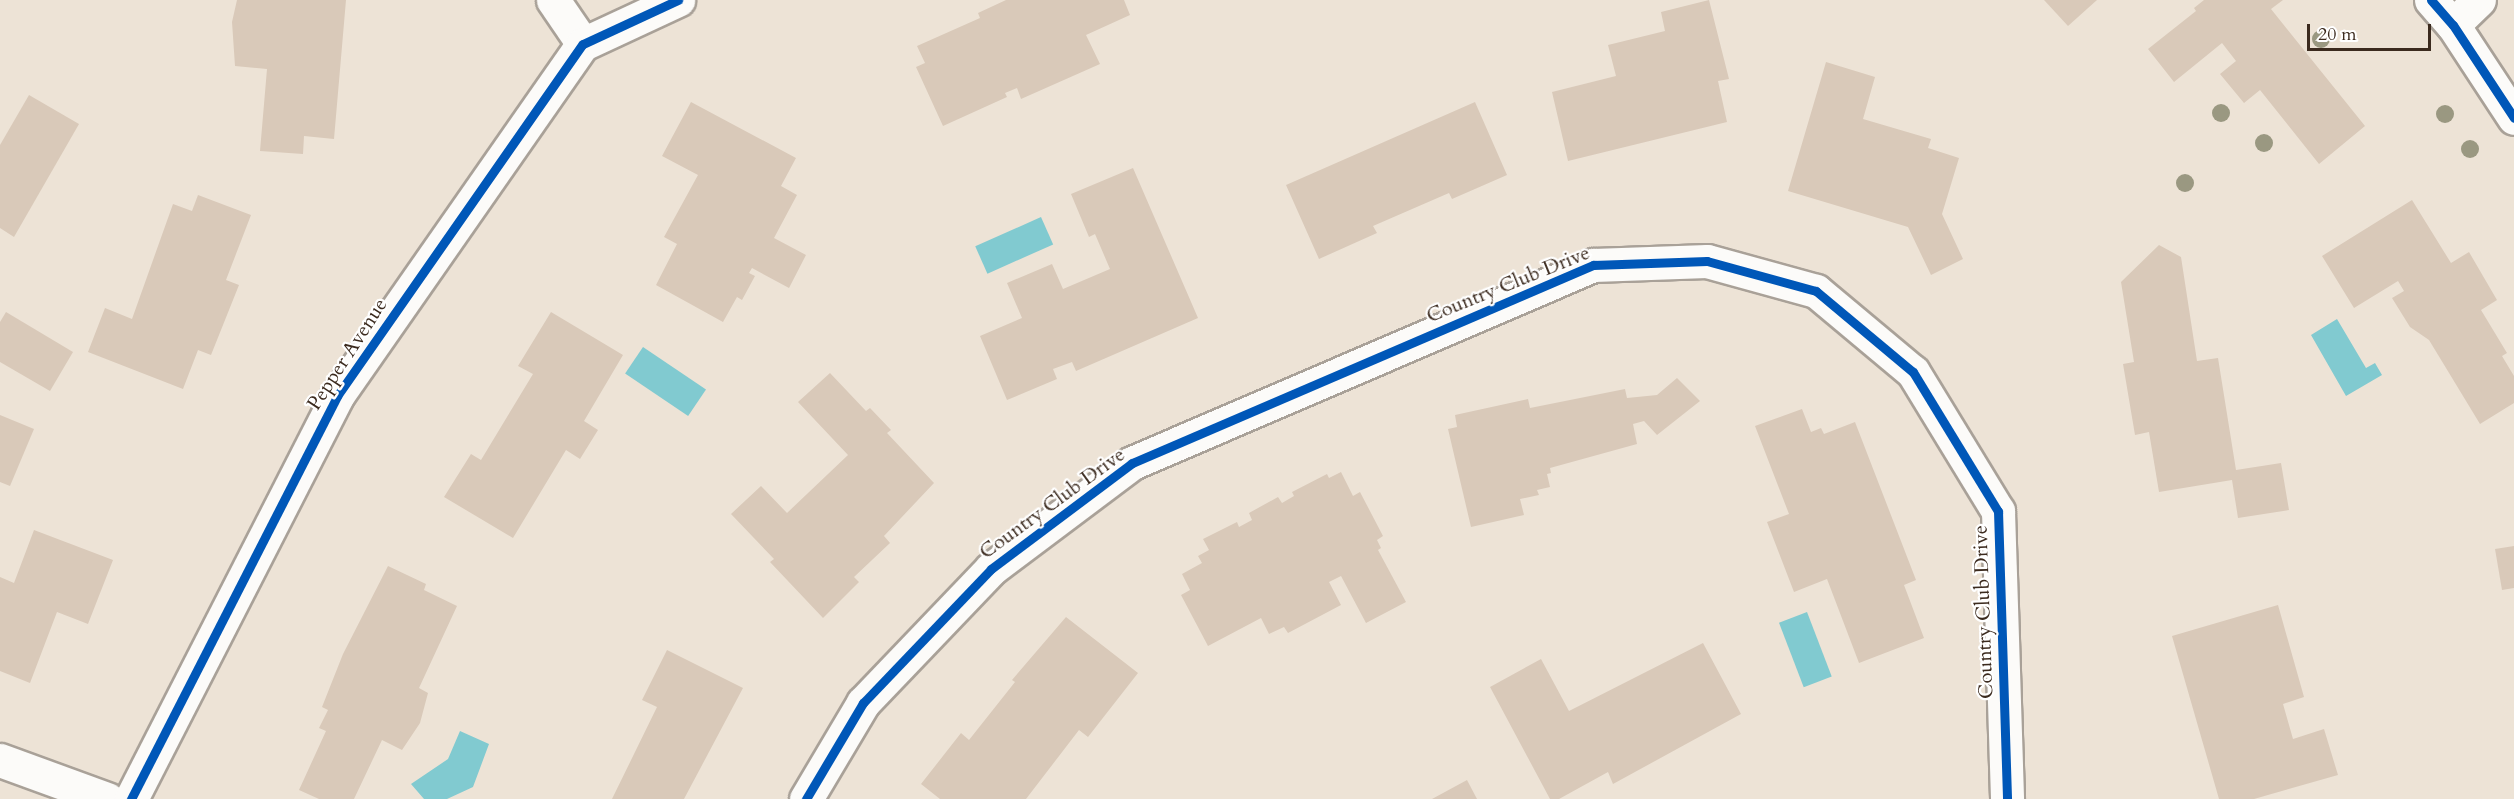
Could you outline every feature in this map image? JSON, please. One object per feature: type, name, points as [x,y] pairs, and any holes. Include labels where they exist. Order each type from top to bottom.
[{"type":"street","points":[[553,0],[583,44],[678,0]]},
{"type":"street","points":[[2431,0],[2453,25],[2514,118]]},
{"type":"street","points":[[2453,25],[2479,0]]},
{"type":"street","name":"Pepper Avenue","points":[[131,799],[337,396],[583,44]]},
{"type":"street","name":"Country Club Drive","points":[[806,799],[863,702],[991,569],[1132,464],[1593,265],[1707,261],[1816,291],[1913,372],[1998,511],[2007,799]]},
{"type":"street","points":[[0,760],[106,799]]},
{"type":"water","points":[[1041,217],[1053,244],[987,274],[975,246]]},
{"type":"water","points":[[2337,319],[2366,368],[2375,363],[2382,375],[2346,396],[2311,335]]},
{"type":"water","points":[[643,347],[706,389],[688,416],[625,374]]},
{"type":"water","points":[[1807,612],[1832,676],[1804,687],[1779,623]]},
{"type":"water","points":[[460,731],[489,744],[473,787],[447,799],[424,799],[411,784],[448,759]]},
{"type":"building","points":[[237,0],[346,0],[334,139],[304,136],[303,154],[260,151],[267,69],[235,66],[232,22]]},
{"type":"building","points":[[1006,0],[1124,0],[1130,15],[1086,35],[1100,64],[1021,99],[1017,88],[1005,93],[1007,97],[943,126],[916,67],[925,63],[917,46],[980,18],[978,13]]},
{"type":"building","points":[[1709,0],[1729,79],[1718,81],[1727,122],[1568,161],[1552,92],[1616,76],[1608,45],[1665,31],[1661,12]]},
{"type":"building","points":[[2044,0],[2097,0],[2068,26]]},
{"type":"building","points":[[2204,0],[2283,0],[2271,9],[2365,126],[2319,164],[2260,90],[2244,103],[2220,74],[2236,61],[2222,43],[2174,82],[2148,49],[2196,11],[2194,8]]},
{"type":"building","points":[[1826,62],[1875,77],[1863,119],[1931,139],[1928,148],[1959,158],[1942,214],[1963,259],[1931,275],[1908,227],[1788,191]]},
{"type":"building","points":[[29,95],[79,124],[14,237],[0,228],[0,145]]},
{"type":"building","points":[[691,102],[796,158],[781,186],[797,195],[774,238],[806,255],[789,288],[752,268],[749,273],[755,276],[742,300],[737,297],[723,322],[656,285],[677,244],[664,237],[698,175],[662,156]]},
{"type":"building","points":[[1475,102],[1507,175],[1452,199],[1449,193],[1373,226],[1377,233],[1319,259],[1286,185]]},
{"type":"building","points":[[1133,168],[1198,318],[1076,371],[1072,362],[1053,369],[1057,379],[1007,400],[980,336],[1022,318],[1007,283],[1052,264],[1063,289],[1110,269],[1095,234],[1089,237],[1071,194]]},
{"type":"building","points":[[198,195],[251,215],[226,280],[239,285],[211,355],[198,350],[183,389],[88,352],[105,308],[132,319],[173,204],[192,211]]},
{"type":"building","points":[[2412,200],[2451,263],[2469,252],[2497,300],[2481,310],[2507,353],[2502,356],[2514,376],[2514,403],[2480,424],[2429,340],[2410,327],[2392,298],[2404,291],[2398,281],[2354,308],[2322,256]]},
{"type":"building","points":[[2159,245],[2181,257],[2197,361],[2218,358],[2236,470],[2281,463],[2289,510],[2238,518],[2232,480],[2159,492],[2149,432],[2135,435],[2123,364],[2134,362],[2121,282]]},
{"type":"building","points":[[6,312],[73,352],[50,391],[0,362],[0,322]]},
{"type":"building","points":[[551,312],[623,355],[584,421],[598,430],[580,459],[566,450],[513,538],[444,497],[471,454],[481,460],[533,374],[518,366]]},
{"type":"building","points":[[830,373],[866,411],[870,408],[891,430],[887,433],[934,483],[884,536],[890,543],[854,577],[859,582],[823,618],[770,562],[774,559],[731,514],[761,486],[787,513],[848,455],[798,402]]},
{"type":"building","points":[[1677,378],[1700,401],[1657,435],[1644,421],[1633,424],[1637,444],[1550,468],[1551,473],[1547,474],[1550,487],[1537,490],[1539,495],[1520,499],[1524,515],[1471,527],[1448,429],[1457,427],[1455,415],[1528,399],[1530,408],[1625,389],[1627,398],[1657,395]]},
{"type":"building","points":[[1802,409],[1811,432],[1821,428],[1824,434],[1855,422],[1916,580],[1904,585],[1924,638],[1859,663],[1827,579],[1794,592],[1767,522],[1789,514],[1755,426]]},
{"type":"building","points":[[0,415],[34,429],[10,486],[0,482]]},
{"type":"building","points":[[1341,472],[1353,496],[1360,492],[1383,536],[1377,540],[1381,548],[1378,550],[1406,602],[1366,623],[1341,576],[1329,582],[1341,605],[1288,633],[1284,627],[1269,634],[1261,618],[1208,646],[1181,595],[1190,590],[1182,574],[1202,563],[1198,556],[1209,550],[1203,539],[1237,522],[1239,527],[1252,520],[1249,513],[1278,497],[1282,503],[1294,496],[1292,492],[1327,474],[1329,478]]},
{"type":"building","points":[[34,530],[113,560],[88,624],[57,612],[30,683],[0,671],[0,577],[14,583]]},
{"type":"building","points":[[2514,546],[2514,588],[2502,590],[2495,549]]},
{"type":"building","points":[[388,566],[426,584],[424,590],[457,606],[419,688],[428,693],[420,723],[402,750],[382,740],[354,799],[319,799],[299,790],[326,731],[319,728],[328,710],[322,707],[343,654]]},
{"type":"building","points":[[2278,605],[2304,697],[2283,704],[2293,739],[2324,729],[2338,775],[2254,799],[2219,799],[2172,636]]},
{"type":"building","points":[[1066,617],[1138,673],[1088,737],[1079,730],[1026,799],[940,799],[921,784],[961,733],[969,740],[1015,682],[1012,680]]},
{"type":"building","points":[[1703,643],[1741,714],[1613,784],[1608,772],[1559,799],[1550,799],[1490,687],[1541,659],[1569,711]]},
{"type":"building","points":[[667,650],[743,688],[684,799],[612,799],[657,707],[642,700]]},
{"type":"building","points":[[1467,780],[1477,799],[1432,799]]},
{"type":"cycle path","points":[[131,799],[337,396],[583,44],[678,0]]},
{"type":"cycle path","points":[[2431,0],[2453,25],[2514,118]]},
{"type":"cycle path","points":[[806,799],[863,703],[991,569],[1132,463],[1593,265],[1707,261],[1816,291],[1913,372],[1998,511],[2007,799]]}]
